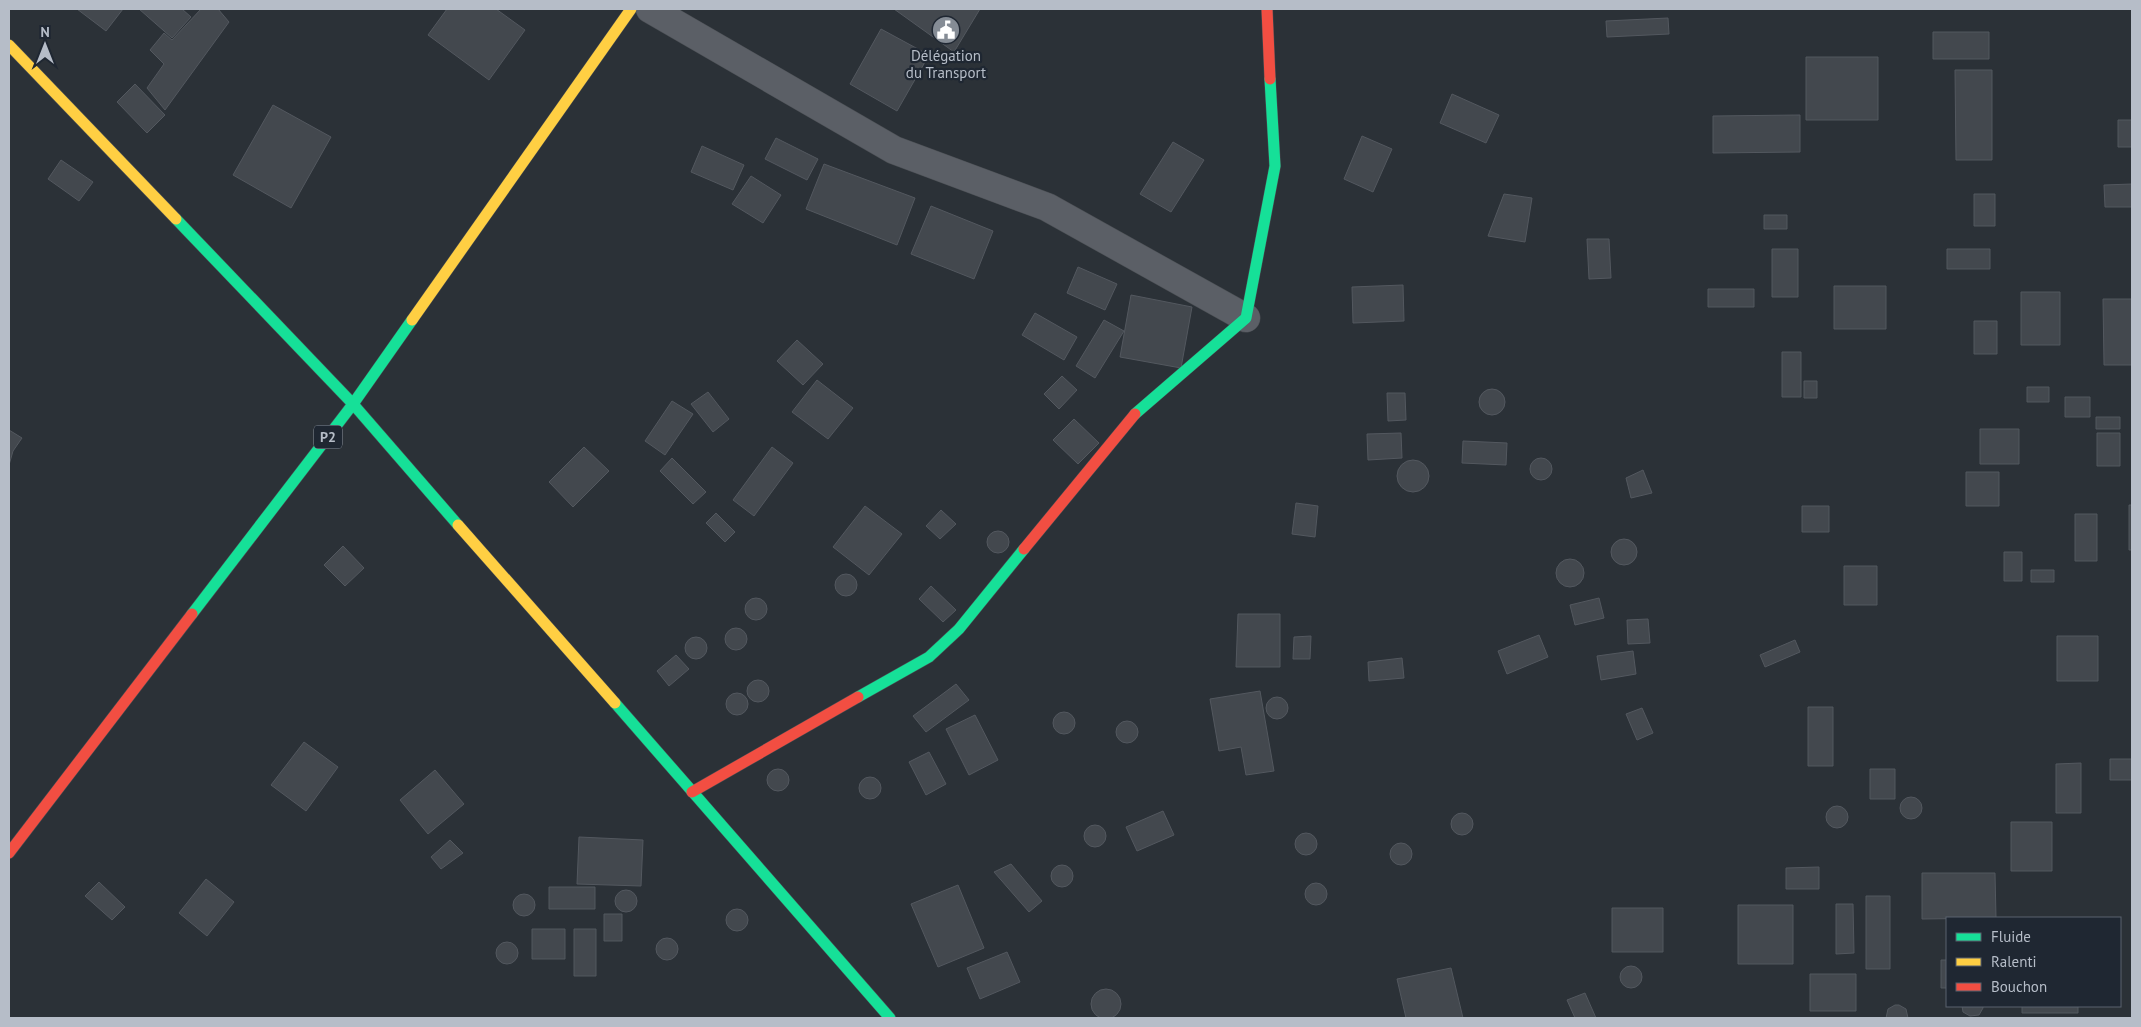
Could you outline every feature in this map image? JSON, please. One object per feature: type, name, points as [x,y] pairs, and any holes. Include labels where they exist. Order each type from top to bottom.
[{"type":"street","name":"P2","points":[[9,853],[353,404],[631,9]]},
{"type":"street","points":[[650,9],[894,150],[1046,206],[1246,318]]},
{"type":"street","points":[[692,792],[929,657],[960,629],[1132,418],[1246,318],[1275,166],[1270,110],[1267,9]]},
{"type":"street","points":[[9,45],[353,404],[890,1018]]},
{"type":"building","points":[[77,9],[123,9],[106,31]]},
{"type":"building","points":[[139,9],[182,9],[191,17],[172,38]]},
{"type":"building","points":[[201,9],[218,9],[229,22],[165,110],[147,88],[164,64],[150,50],[164,33],[172,40]]},
{"type":"building","points":[[447,9],[496,9],[525,30],[489,80],[428,35]]},
{"type":"building","name":"Délégation du Transport","points":[[894,9],[980,9],[954,52]]},
{"type":"building","points":[[1668,18],[1669,34],[1607,37],[1606,21]]},
{"type":"building","points":[[881,29],[929,55],[897,111],[850,84]]},
{"type":"building","points":[[1933,32],[1989,32],[1989,59],[1933,59]]},
{"type":"building","points":[[1806,57],[1878,57],[1878,120],[1806,120]]},
{"type":"building","points":[[1955,70],[1992,70],[1992,160],[1956,160]]},
{"type":"building","points":[[135,84],[165,115],[147,133],[117,102]]},
{"type":"building","points":[[1452,94],[1499,115],[1486,143],[1440,123]]},
{"type":"building","points":[[273,105],[331,137],[291,208],[233,175]]},
{"type":"building","points":[[1800,115],[1800,152],[1713,153],[1713,116]]},
{"type":"building","points":[[2118,120],[2132,120],[2132,147],[2118,147]]},
{"type":"building","points":[[1362,136],[1392,149],[1373,192],[1344,179]]},
{"type":"building","points":[[776,138],[818,159],[807,180],[765,159]]},
{"type":"building","points":[[1173,142],[1204,160],[1171,212],[1140,194]]},
{"type":"building","points":[[702,146],[744,165],[733,190],[691,172]]},
{"type":"building","points":[[61,160],[93,182],[79,201],[48,179]]},
{"type":"building","points":[[824,164],[915,198],[897,245],[806,209]]},
{"type":"building","points":[[751,176],[781,195],[763,223],[732,204]]},
{"type":"building","points":[[2132,184],[2132,207],[2105,207],[2104,185]]},
{"type":"building","points":[[1504,194],[1532,198],[1525,242],[1488,236]]},
{"type":"building","points":[[1974,194],[1995,194],[1995,226],[1974,226]]},
{"type":"building","points":[[931,206],[993,231],[974,279],[911,254]]},
{"type":"building","points":[[1764,215],[1787,215],[1787,229],[1764,229]]},
{"type":"building","points":[[1587,239],[1609,239],[1611,278],[1589,279]]},
{"type":"building","points":[[1772,249],[1798,249],[1798,297],[1772,297]]},
{"type":"building","points":[[1947,249],[1990,249],[1990,269],[1947,269]]},
{"type":"building","points":[[1078,267],[1117,284],[1105,310],[1067,293]]},
{"type":"building","points":[[1403,285],[1404,321],[1353,323],[1352,287]]},
{"type":"building","points":[[1834,286],[1886,286],[1886,329],[1834,329]]},
{"type":"building","points":[[1708,289],[1754,289],[1754,307],[1708,307]]},
{"type":"building","points":[[2021,292],[2060,292],[2060,345],[2021,345]]},
{"type":"building","points":[[1131,295],[1192,307],[1181,368],[1120,357]]},
{"type":"building","points":[[2103,299],[2132,299],[2132,365],[2104,365]]},
{"type":"building","points":[[1035,313],[1077,337],[1064,360],[1022,335]]},
{"type":"building","points":[[1104,320],[1124,331],[1095,378],[1076,366]]},
{"type":"building","points":[[1974,321],[1997,321],[1997,354],[1974,354]]},
{"type":"building","points":[[797,340],[823,364],[803,385],[777,361]]},
{"type":"building","points":[[1782,352],[1801,352],[1801,397],[1782,397]]},
{"type":"building","points":[[1062,376],[1077,390],[1059,409],[1044,394]]},
{"type":"building","points":[[817,380],[853,408],[828,439],[792,412]]},
{"type":"building","points":[[1804,381],[1817,381],[1817,398],[1804,398]]},
{"type":"building","points":[[2027,387],[2049,387],[2049,402],[2027,402]]},
{"type":"building","points":[[1492,389],[1501,393],[1505,402],[1501,411],[1492,415],[1483,411],[1479,402],[1483,393]]},
{"type":"building","points":[[708,392],[729,419],[713,432],[691,404]]},
{"type":"building","points":[[1387,393],[1405,393],[1406,420],[1388,421]]},
{"type":"building","points":[[2065,397],[2090,397],[2090,417],[2065,417]]},
{"type":"building","points":[[672,401],[693,414],[665,455],[645,441]]},
{"type":"building","points":[[2096,417],[2120,417],[2120,429],[2096,429]]},
{"type":"building","points":[[1074,419],[1099,443],[1078,464],[1053,440]]},
{"type":"building","points":[[1980,429],[2019,429],[2019,464],[1980,464]]},
{"type":"building","points":[[9,430],[22,438],[13,451],[9,465]]},
{"type":"building","points":[[1401,433],[1402,458],[1368,460],[1367,434]]},
{"type":"building","points":[[2097,433],[2120,433],[2120,466],[2097,466]]},
{"type":"building","points":[[1463,441],[1507,443],[1506,465],[1462,463]]},
{"type":"building","points":[[584,447],[609,471],[573,507],[549,482]]},
{"type":"building","points":[[772,447],[793,463],[754,516],[733,500]]},
{"type":"building","points":[[672,458],[706,492],[693,504],[660,471]]},
{"type":"building","points":[[1541,458],[1549,461],[1552,469],[1549,477],[1541,480],[1533,477],[1530,469],[1533,461]]},
{"type":"building","points":[[1413,460],[1424,465],[1429,476],[1424,487],[1413,492],[1402,487],[1397,476],[1402,465]]},
{"type":"building","points":[[1643,470],[1652,493],[1631,498],[1626,478]]},
{"type":"building","points":[[1966,472],[1999,472],[1999,506],[1966,506]]},
{"type":"building","points":[[1296,503],[1318,506],[1315,537],[1292,534]]},
{"type":"building","points":[[2129,505],[2132,505],[2132,550],[2129,550]]},
{"type":"building","points":[[865,506],[902,534],[869,575],[833,547]]},
{"type":"building","points":[[1802,506],[1829,506],[1829,532],[1802,532]]},
{"type":"building","points":[[941,510],[956,524],[940,539],[926,526]]},
{"type":"building","points":[[716,513],[735,532],[725,542],[706,523]]},
{"type":"building","points":[[2075,514],[2097,514],[2097,561],[2075,561]]},
{"type":"building","points":[[998,531],[1006,534],[1009,542],[1006,550],[998,553],[990,550],[987,542],[990,534]]},
{"type":"building","points":[[1624,539],[1633,543],[1637,552],[1633,561],[1624,565],[1615,561],[1611,552],[1615,543]]},
{"type":"building","points":[[343,546],[364,568],[345,586],[324,565]]},
{"type":"building","points":[[2004,552],[2022,552],[2022,581],[2004,581]]},
{"type":"building","points":[[1570,559],[1580,563],[1584,573],[1580,583],[1570,587],[1560,583],[1556,573],[1560,563]]},
{"type":"building","points":[[1844,566],[1877,566],[1877,605],[1844,605]]},
{"type":"building","points":[[2031,570],[2054,570],[2054,582],[2031,582]]},
{"type":"building","points":[[846,574],[854,577],[857,585],[854,593],[846,596],[838,593],[835,585],[838,577]]},
{"type":"building","points":[[931,586],[956,610],[943,622],[919,599]]},
{"type":"building","points":[[756,598],[764,601],[767,609],[764,617],[756,620],[748,617],[745,609],[748,601]]},
{"type":"building","points":[[1599,598],[1604,618],[1575,625],[1570,605]]},
{"type":"building","points":[[1238,614],[1280,614],[1280,667],[1236,667]]},
{"type":"building","points":[[1648,619],[1650,643],[1628,644],[1627,620]]},
{"type":"building","points":[[736,628],[744,631],[747,639],[744,647],[736,650],[728,647],[725,639],[728,631]]},
{"type":"building","points":[[1539,635],[1548,657],[1507,674],[1498,651]]},
{"type":"building","points":[[1311,636],[1310,659],[1293,659],[1294,637]]},
{"type":"building","points":[[2057,636],[2098,636],[2098,681],[2057,681]]},
{"type":"building","points":[[696,637],[704,640],[707,648],[704,656],[696,659],[688,656],[685,648],[688,640]]},
{"type":"building","points":[[1795,640],[1800,652],[1765,667],[1760,655]]},
{"type":"building","points":[[1633,651],[1636,674],[1601,680],[1597,656]]},
{"type":"building","points":[[676,655],[689,669],[669,686],[657,671]]},
{"type":"building","points":[[1402,658],[1404,678],[1369,681],[1368,662]]},
{"type":"building","points":[[758,680],[766,683],[769,691],[766,699],[758,702],[750,699],[747,691],[750,683]]},
{"type":"building","points":[[956,684],[969,700],[926,732],[913,716]]},
{"type":"building","points":[[1260,691],[1274,771],[1246,775],[1241,747],[1219,751],[1210,699]]},
{"type":"building","points":[[737,693],[745,696],[748,704],[745,712],[737,715],[729,712],[726,704],[729,696]]},
{"type":"building","points":[[1277,697],[1285,700],[1288,708],[1285,716],[1277,719],[1269,716],[1266,708],[1269,700]]},
{"type":"building","points":[[1808,707],[1833,707],[1833,766],[1808,766]]},
{"type":"building","points":[[1642,708],[1653,733],[1637,740],[1626,714]]},
{"type":"building","points":[[1064,712],[1072,715],[1075,723],[1072,731],[1064,734],[1056,731],[1053,723],[1056,715]]},
{"type":"building","points":[[975,715],[998,760],[969,775],[946,729]]},
{"type":"building","points":[[1127,721],[1135,724],[1138,732],[1135,740],[1127,743],[1119,740],[1116,732],[1119,724]]},
{"type":"building","points":[[304,742],[338,767],[306,811],[271,785]]},
{"type":"building","points":[[929,752],[946,784],[926,795],[909,762]]},
{"type":"building","points":[[2110,759],[2132,759],[2132,780],[2110,780]]},
{"type":"building","points":[[2081,763],[2081,813],[2056,813],[2056,764]]},
{"type":"building","points":[[778,769],[786,772],[789,780],[786,788],[778,791],[770,788],[767,780],[770,772]]},
{"type":"building","points":[[1870,769],[1895,769],[1895,799],[1870,799]]},
{"type":"building","points":[[435,770],[464,804],[428,834],[400,800]]},
{"type":"building","points":[[870,777],[878,780],[881,788],[878,796],[870,799],[862,796],[859,788],[862,780]]},
{"type":"building","points":[[1911,797],[1919,800],[1922,808],[1919,816],[1911,819],[1903,816],[1900,808],[1903,800]]},
{"type":"building","points":[[1837,806],[1845,809],[1848,817],[1845,825],[1837,828],[1829,825],[1826,817],[1829,809]]},
{"type":"building","points":[[1163,811],[1174,835],[1137,851],[1126,827]]},
{"type":"building","points":[[1462,813],[1470,816],[1473,824],[1470,832],[1462,835],[1454,832],[1451,824],[1454,816]]},
{"type":"building","points":[[2011,822],[2052,822],[2052,871],[2011,871]]},
{"type":"building","points":[[1095,825],[1103,828],[1106,836],[1103,844],[1095,847],[1087,844],[1084,836],[1087,828]]},
{"type":"building","points":[[1306,833],[1314,836],[1317,844],[1314,852],[1306,855],[1298,852],[1295,844],[1298,836]]},
{"type":"building","points":[[579,837],[643,840],[641,886],[577,884]]},
{"type":"building","points":[[450,840],[463,853],[441,869],[431,857]]},
{"type":"building","points":[[1401,843],[1409,846],[1412,854],[1409,862],[1401,865],[1393,862],[1390,854],[1393,846]]},
{"type":"building","points":[[1011,864],[1042,901],[1029,912],[994,872]]},
{"type":"building","points":[[1062,865],[1070,868],[1073,876],[1070,884],[1062,887],[1054,884],[1051,876],[1054,868]]},
{"type":"building","points":[[1819,867],[1819,889],[1786,889],[1786,868]]},
{"type":"building","points":[[1922,873],[1995,873],[1996,917],[1922,919]]},
{"type":"building","points":[[206,879],[234,902],[207,936],[179,913]]},
{"type":"building","points":[[99,882],[125,907],[112,920],[85,896]]},
{"type":"building","points":[[1316,883],[1324,886],[1327,894],[1324,902],[1316,905],[1308,902],[1305,894],[1308,886]]},
{"type":"building","points":[[958,885],[984,948],[938,967],[911,904]]},
{"type":"building","points":[[549,887],[595,887],[595,909],[549,909]]},
{"type":"building","points":[[626,890],[634,893],[637,901],[634,909],[626,912],[618,909],[615,901],[618,893]]},
{"type":"building","points":[[524,894],[532,897],[535,905],[532,913],[524,916],[516,913],[513,905],[516,897]]},
{"type":"building","points":[[1866,896],[1890,896],[1890,969],[1866,969]]},
{"type":"building","points":[[1836,904],[1853,904],[1854,953],[1836,954]]},
{"type":"building","points":[[1738,905],[1793,905],[1793,964],[1738,964]]},
{"type":"building","points":[[1612,908],[1663,908],[1663,952],[1612,952]]},
{"type":"building","points":[[737,909],[745,912],[748,920],[745,928],[737,931],[729,928],[726,920],[729,912]]},
{"type":"building","points":[[604,914],[622,914],[622,941],[604,941]]},
{"type":"building","points":[[532,929],[565,929],[565,959],[532,959]]},
{"type":"building","points":[[574,929],[596,929],[596,976],[574,976]]},
{"type":"building","points":[[667,938],[675,941],[678,949],[675,957],[667,960],[659,957],[656,949],[659,941]]},
{"type":"building","points":[[507,942],[515,945],[518,953],[515,961],[507,964],[499,961],[496,953],[499,945]]},
{"type":"building","points":[[1007,952],[1020,982],[980,999],[967,968]]},
{"type":"building","points":[[1941,960],[1946,960],[1946,988],[1941,988]]},
{"type":"building","points":[[1631,966],[1639,969],[1642,977],[1639,985],[1631,988],[1623,985],[1620,977],[1623,969]]},
{"type":"building","points":[[1451,968],[1463,1018],[1406,1018],[1397,979]]},
{"type":"building","points":[[1810,974],[1856,974],[1856,1011],[1810,1011]]},
{"type":"building","points":[[1106,989],[1117,993],[1121,1004],[1117,1015],[1106,1019],[1095,1015],[1091,1004],[1095,993]]},
{"type":"building","points":[[1585,993],[1596,1018],[1575,1018],[1567,1000]]},
{"type":"building","points":[[1895,1005],[1906,1009],[1908,1018],[1886,1018],[1888,1009]]},
{"type":"building","points":[[1962,1007],[1983,1007],[1979,1015],[1970,1016],[1963,1012]]},
{"type":"building","points":[[2022,1007],[2078,1007],[2078,1013],[2022,1013]]},
{"type":"traffic: fast","points":[[1135,414],[1246,318],[1275,166],[1270,79]]},
{"type":"traffic: fast","points":[[176,219],[353,404],[458,525]]},
{"type":"traffic: fast","points":[[192,614],[353,404],[412,320]]},
{"type":"traffic: fast","points":[[858,697],[929,657],[959,629],[1024,549]]},
{"type":"traffic: fast","points":[[615,703],[890,1018]]},
{"type":"traffic: slow","points":[[412,320],[631,9]]},
{"type":"traffic: slow","points":[[9,45],[176,219]]},
{"type":"traffic: slow","points":[[458,525],[615,703]]},
{"type":"traffic: jam","points":[[1267,9],[1270,79]]},
{"type":"traffic: jam","points":[[1024,549],[1135,414]]},
{"type":"traffic: jam","points":[[9,853],[192,614]]},
{"type":"traffic: jam","points":[[692,792],[858,697]]},
{"type":"place","name":"Délégation du Transport","points":[[946,30]]}]
